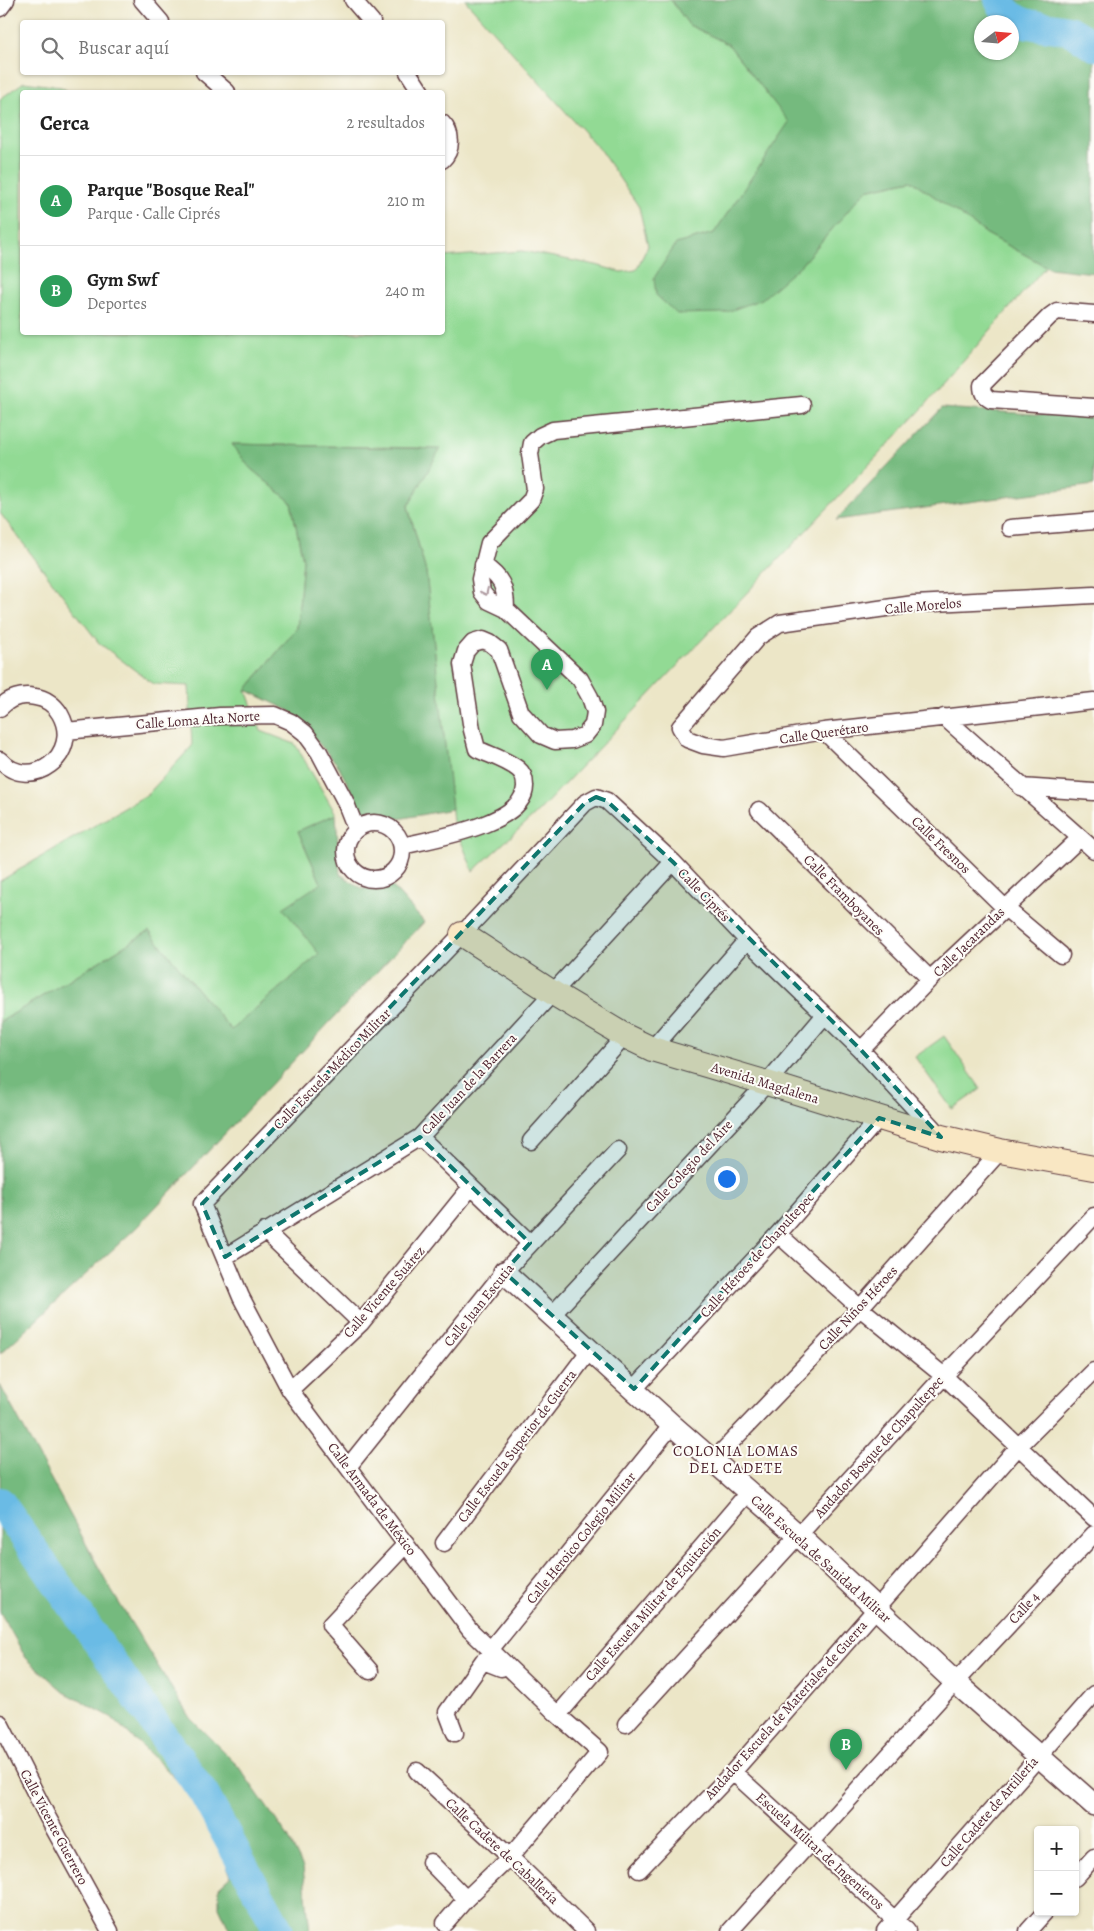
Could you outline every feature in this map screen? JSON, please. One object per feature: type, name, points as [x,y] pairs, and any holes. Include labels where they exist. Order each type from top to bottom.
[{"type":"main road","name":"Avenida Magdalena","points":[[462,934],[553,993],[625,1036],[652,1049],[941,1137],[1000,1151],[1094,1168]]},
{"type":"street","points":[[0,8],[6,0]]},
{"type":"street","points":[[142,0],[159,20]]},
{"type":"street","points":[[353,0],[370,20]]},
{"type":"street","points":[[207,75],[225,90]]},
{"type":"street","points":[[410,75],[420,90]]},
{"type":"street","points":[[445,127],[449,133],[450,141],[449,150],[445,156]]},
{"type":"street","points":[[1094,314],[1057,312],[1050,316],[982,385],[984,396],[991,400],[1094,407]]},
{"type":"street","points":[[402,846],[490,823],[509,812],[521,802],[526,789],[525,779],[520,771],[511,764],[477,749],[472,730],[462,664],[466,651],[474,643],[483,640],[498,650],[521,713],[541,734],[555,741],[572,740],[585,735],[594,725],[595,712],[590,697],[580,679],[506,609],[506,596],[502,582],[494,572],[483,565],[488,543],[531,500],[535,489],[530,454],[532,443],[540,436],[553,430],[802,405]]},
{"type":"street","points":[[1010,528],[1094,521]]},
{"type":"street","name":"Calle Morelos","points":[[758,638],[780,623],[914,604],[1094,595]]},
{"type":"street","name":"Calle Querétaro","points":[[758,638],[680,727],[687,739],[703,745],[724,748],[824,731],[1087,702]]},
{"type":"street","points":[[1,704],[14,698],[25,696],[37,697],[48,701],[57,709],[63,719],[66,731],[61,753],[54,762],[44,769],[22,772],[4,766]]},
{"type":"street","points":[[1087,702],[1094,714]]},
{"type":"street","name":"Calle Loma Alta Norte","points":[[66,731],[220,716],[274,715],[291,722],[305,732],[320,752],[345,801],[356,829]]},
{"type":"street","points":[[944,717],[1094,850]]},
{"type":"street","name":"Calle Fresnos","points":[[824,731],[1004,907],[1061,955]]},
{"type":"street","points":[[1021,786],[1094,792]]},
{"type":"street","name":"Calle Ciprés","points":[[462,934],[585,803],[596,797],[607,801],[673,862],[747,940],[861,1050],[941,1137]]},
{"type":"street","name":"Calle Framboyanes","points":[[759,810],[930,979]]},
{"type":"street","points":[[364,824],[384,824],[392,829],[402,846],[402,856],[399,865],[384,878],[366,879],[352,869],[347,862],[346,844],[356,829],[364,824]]},
{"type":"street","name":"Calle Jacarandas","points":[[861,1050],[1004,907],[1080,838]]},
{"type":"street","name":"Calle Juan de la Barrera","points":[[225,1257],[420,1137],[673,862]]},
{"type":"street","name":"Calle Escuela Médico Militar","points":[[202,1204],[462,934]]},
{"type":"street","points":[[652,1049],[747,940]]},
{"type":"street","name":"Calle Colegio del Aire","points":[[552,1314],[767,1083],[824,1016]]},
{"type":"street","points":[[531,1141],[625,1036]]},
{"type":"street","name":"Calle Héroes de Chapultepec","points":[[634,1389],[778,1234],[879,1118]]},
{"type":"street","points":[[420,1137],[530,1243]]},
{"type":"street","name":"Calle Juan Escutia","points":[[342,1471],[504,1272],[618,1150]]},
{"type":"street","name":"Calle Niños Héroes","points":[[713,1461],[860,1308],[1000,1151]]},
{"type":"street","name":"Calle Vicente Suárez","points":[[290,1390],[360,1323],[471,1187]]},
{"type":"street","name":"Calle Armada de México","points":[[202,1204],[241,1297],[290,1390],[342,1471],[366,1492],[470,1630],[558,1715],[600,1752],[510,1857]]},
{"type":"street","name":"Andador Bosque de Chapultepec","points":[[626,1724],[944,1376],[1094,1216]]},
{"type":"street","points":[[265,1231],[360,1323]]},
{"type":"street","points":[[778,1234],[860,1308],[944,1376],[1094,1518]]},
{"type":"street","name":"Calle Escuela de Sanidad Militar","points":[[504,1272],[672,1425],[798,1536],[955,1682],[1094,1805]]},
{"type":"street","name":"Calle Escuela Superior de Guerra","points":[[444,1543],[590,1350]]},
{"type":"street","name":"Andador Escuela de Materiales de Guerra","points":[[639,1870],[733,1772],[1018,1447],[1094,1371]]},
{"type":"street","name":"Calle Heroico Colegio Militar","points":[[490,1650],[672,1425]]},
{"type":"street","name":"Calle Escuela Militar de Equitación","points":[[558,1715],[748,1493]]},
{"type":"street","name":"Calle 4","points":[[730,1931],[955,1682],[1094,1534]]},
{"type":"street","points":[[370,1671],[330,1625],[406,1544]]},
{"type":"street","points":[[455,1733],[447,1712],[483,1661],[501,1668],[505,1664]]},
{"type":"street","name":"Calle Cadete de Artillería","points":[[896,1927],[1039,1755],[1094,1694]]},
{"type":"street","name":"Calle Vicente Guerrero","points":[[0,1723],[48,1818],[110,1931]]},
{"type":"street","name":"Calle Cadete de Caballería","points":[[417,1771],[510,1857],[585,1931]]},
{"type":"street","name":"Escuela Militar de Ingenieros","points":[[733,1772],[809,1842],[896,1927]]},
{"type":"street","points":[[445,1923],[466,1899],[510,1857]]},
{"type":"street","points":[[1079,1874],[1094,1857]]},
{"type":"street","points":[[430,1862],[466,1899]]},
{"type":"street","points":[[1028,1931],[1041,1916]]},
{"type":"highlighted area","points":[[596,797],[607,801],[673,862],[861,1050],[941,1137],[879,1118],[634,1389],[504,1272],[530,1243],[420,1137],[225,1257],[202,1204],[585,803]]},
{"type":"green space","points":[[465,0],[671,0],[689,25],[728,44],[790,122],[714,233],[676,244],[801,265],[866,190],[911,180],[987,234],[1046,266],[922,409],[537,813],[473,871],[453,821],[426,572],[408,506],[421,448],[232,444],[250,468],[291,502],[303,560],[297,628],[246,690],[261,731],[295,744],[336,814],[298,831],[321,883],[319,954],[231,1030],[149,931],[0,1022],[0,881],[148,794],[192,746],[189,686],[153,684],[99,643],[0,513],[0,99],[24,82],[61,87],[66,90],[20,90],[20,335],[445,335],[445,257],[522,251],[596,265],[621,272],[636,270],[648,246],[639,207],[600,150]]},
{"type":"green space","points":[[671,0],[1094,0],[1094,273],[1049,268],[987,234],[911,180],[866,190],[801,265],[762,299],[724,313],[677,314],[656,295],[654,278],[676,244],[714,233],[789,122],[728,44],[689,25]]},
{"type":"green space","points":[[942,408],[1094,418],[1094,485],[836,520]]},
{"type":"green space","points":[[232,444],[440,449],[408,507],[426,572],[452,809],[393,820],[365,816],[337,764],[290,711],[246,690],[297,628],[303,560],[291,502],[250,468]]},
{"type":"green space","points":[[336,814],[340,874],[363,889],[391,885],[424,922],[137,1227],[0,1354],[0,1022],[149,931],[231,1030],[319,954],[283,908],[321,883],[298,831]]},
{"type":"green space","points":[[944,1036],[981,1089],[952,1109],[915,1057]]},
{"type":"green space","points":[[0,1385],[111,1590],[190,1718],[238,1766],[288,1837],[303,1867],[310,1931],[230,1931],[219,1907],[219,1887],[231,1876],[204,1808],[111,1717],[64,1692],[26,1658],[0,1612]]},
{"type":"waterway","points":[[999,0],[1005,10],[1020,21],[1070,31],[1094,46]]},
{"type":"waterway","points":[[0,1502],[204,1794],[279,1931]]},
{"type":"place","name":"Parque \"Bosque Real\"","points":[[547,690]]},
{"type":"place","name":"Gym Swf","points":[[846,1770]]},
{"type":"district","name":"COLONIA LOMAS DEL CADETE","points":[[736,1460]]}]
